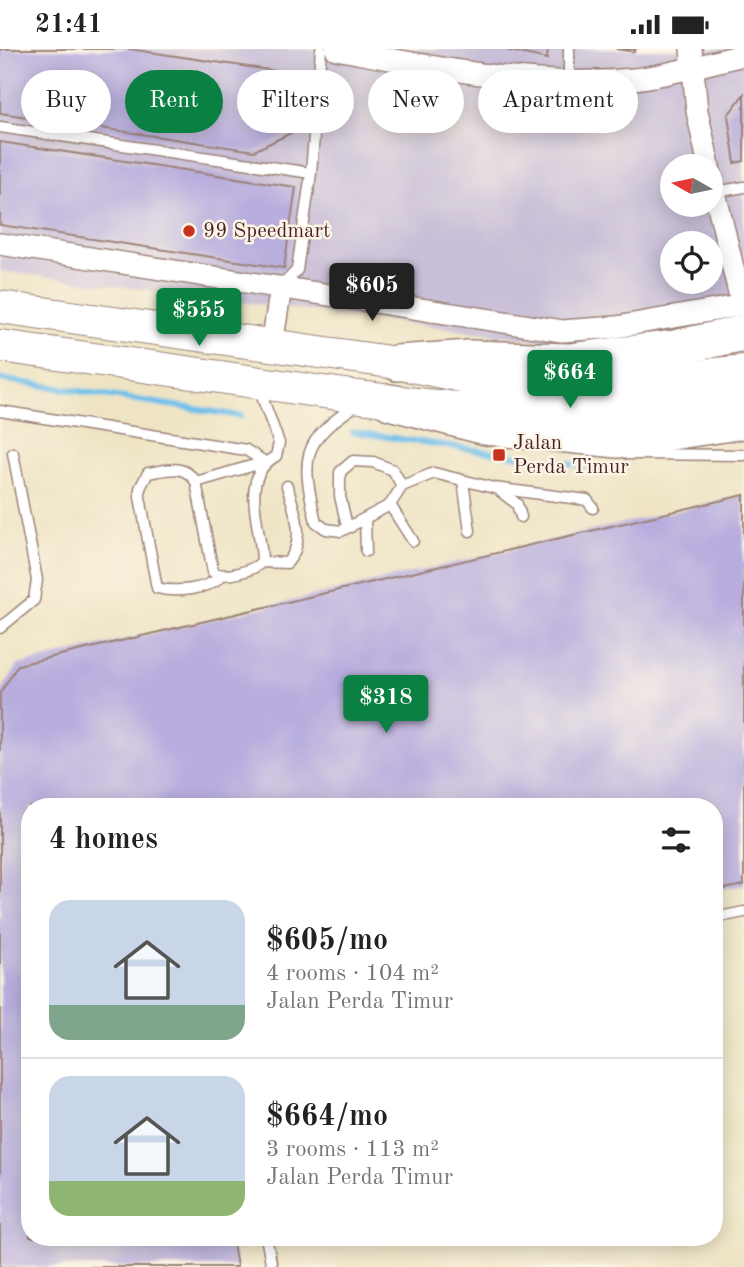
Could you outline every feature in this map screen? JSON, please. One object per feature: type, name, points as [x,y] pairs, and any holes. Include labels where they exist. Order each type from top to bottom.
[{"type":"main road","points":[[397,363],[470,358],[569,361],[674,348],[743,314]]},
{"type":"main road","points":[[378,401],[486,427],[618,440],[744,421]]},
{"type":"street","points":[[336,49],[446,59],[502,70]]},
{"type":"street","points":[[638,78],[691,59],[744,55]]},
{"type":"street","points":[[691,59],[707,154]]},
{"type":"street","points":[[0,244],[562,331],[743,314],[721,217]]},
{"type":"street","points":[[272,345],[281,287]]},
{"type":"street","points":[[0,307],[397,363],[477,379],[537,384],[635,383],[744,370]]},
{"type":"street","points":[[0,345],[289,387],[326,408],[378,401],[514,412],[603,414],[695,407],[744,400]]},
{"type":"lane","points":[[281,287],[297,270],[311,173],[321,49]]},
{"type":"lane","points":[[569,49],[569,70]]},
{"type":"lane","points":[[0,127],[311,173]]},
{"type":"lane","points":[[723,184],[744,187]]},
{"type":"lane","points":[[196,482],[276,457],[279,443],[257,383]]},
{"type":"lane","points":[[270,414],[289,387]]},
{"type":"lane","points":[[326,408],[306,457],[307,481],[316,522],[326,529],[341,531],[365,521],[390,505],[402,486],[434,473],[494,488],[587,500],[593,508]]},
{"type":"lane","points":[[0,411],[246,450],[265,462]]},
{"type":"lane","points":[[618,440],[627,454],[637,456],[744,455]]},
{"type":"lane","points":[[0,628],[34,600],[37,580],[13,453]]},
{"type":"lane","points":[[351,527],[346,522],[343,509],[340,472],[353,461],[373,463],[393,470],[402,486]]},
{"type":"lane","points":[[262,562],[254,499],[256,474],[265,462]]},
{"type":"lane","points":[[221,576],[213,572],[196,482],[190,472],[178,468],[148,473],[140,488],[158,588],[170,591],[209,585],[221,576],[256,568],[262,562],[287,563],[296,552],[298,524],[287,486]]},
{"type":"lane","points":[[463,481],[470,531]]},
{"type":"lane","points":[[494,488],[510,496],[521,517]]},
{"type":"lane","points":[[390,505],[413,541]]},
{"type":"lane","points":[[365,521],[366,551]]},
{"type":"lane","points":[[723,916],[744,912]]},
{"type":"lane","points":[[268,1246],[272,1267]]},
{"type":"shaded area","points":[[0,49],[744,49],[744,312],[569,344],[0,271]]},
{"type":"building","points":[[0,49],[129,49],[269,70],[237,70],[237,133],[291,133],[254,151],[134,133],[223,133],[223,70],[125,70],[125,132],[111,130],[111,70],[21,70],[21,116],[0,113]]},
{"type":"building","points":[[548,49],[547,59],[506,50]]},
{"type":"building","points":[[744,94],[744,161],[735,163],[728,115]]},
{"type":"building","points":[[0,142],[296,187],[284,268],[0,225]]},
{"type":"building","points":[[744,495],[744,885],[723,889],[723,798],[21,798],[21,1246],[234,1246],[237,1267],[0,1267],[0,693],[18,665]]},
{"type":"waterway","points":[[0,379],[241,416]]},
{"type":"waterway","points":[[353,432],[593,467]]},
{"type":"place","name":"99 Speedmart","points":[[189,231]]},
{"type":"place","name":"Jalan Perda Timur","points":[[499,455]]}]
